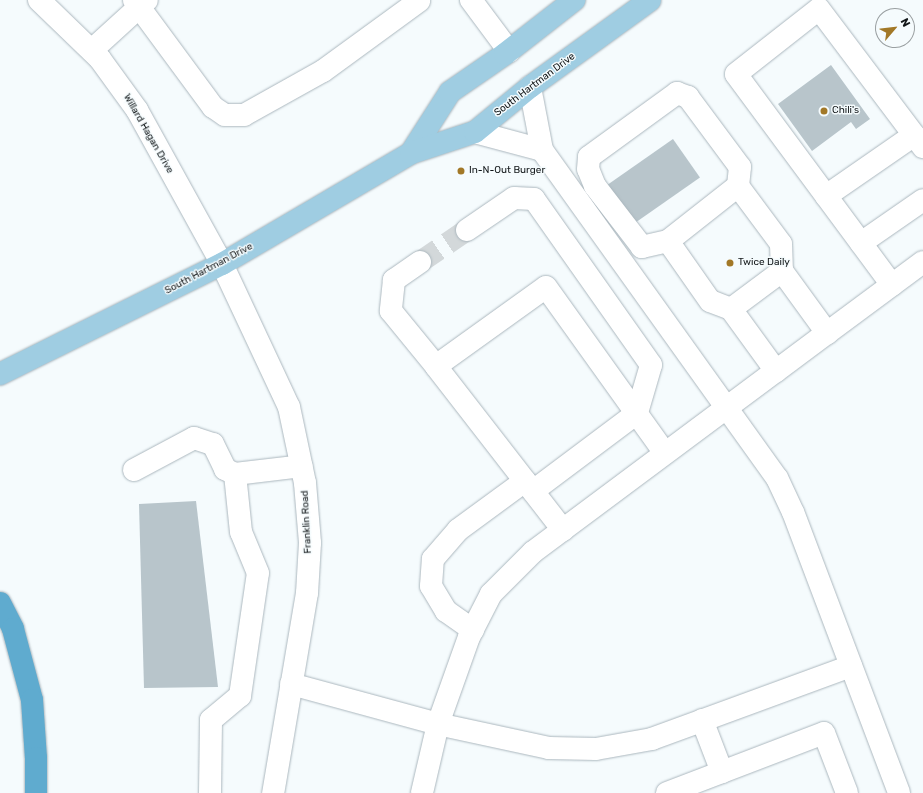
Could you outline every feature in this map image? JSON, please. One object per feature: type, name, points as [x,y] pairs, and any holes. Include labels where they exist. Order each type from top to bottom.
[{"type":"highway","points":[[0,603],[13,629],[32,700],[36,758],[36,793]]},
{"type":"main road","name":"South Hartman Drive","points":[[411,153],[450,92],[509,50],[574,0]]},
{"type":"main road","name":"South Hartman Drive","points":[[0,374],[222,264],[411,153],[475,132],[530,88],[650,0]]},
{"type":"street","name":"Willard Hagan Drive","points":[[39,0],[92,50],[137,110],[222,264]]},
{"type":"street","points":[[92,50],[140,2],[213,107],[224,115],[244,115],[323,70],[419,0]]},
{"type":"street","points":[[471,0],[509,50]]},
{"type":"street","points":[[826,196],[918,141],[819,9],[736,74],[826,196],[892,285]]},
{"type":"street","points":[[530,88],[542,150],[777,478],[793,512],[899,793]]},
{"type":"street","points":[[738,186],[668,241],[642,247],[595,186],[588,169],[589,157],[677,93],[688,97],[740,167],[738,186],[781,244],[782,271],[827,333]]},
{"type":"street","points":[[475,132],[542,150]]},
{"type":"street","points":[[467,230],[514,198],[534,199],[652,365],[637,413],[529,486],[458,530],[433,559],[431,586],[446,611],[473,630]]},
{"type":"street","points":[[861,243],[923,200]]},
{"type":"street","points":[[668,241],[710,301],[731,309],[776,371]]},
{"type":"street","points":[[420,262],[394,280],[391,311],[436,366],[563,530]]},
{"type":"street","points":[[422,793],[438,724],[473,630],[491,594],[533,552],[923,262]]},
{"type":"street","name":"Franklin Road","points":[[222,264],[289,407],[305,483],[310,543],[307,593],[273,793]]},
{"type":"street","points":[[731,309],[782,271]]},
{"type":"street","points":[[436,366],[546,288],[666,453]]},
{"type":"street","points":[[134,470],[194,438],[213,444],[225,469],[235,474],[302,466]]},
{"type":"street","points":[[210,793],[211,720],[240,696],[258,573],[241,532],[235,474]]},
{"type":"street","points":[[291,684],[438,724],[549,748],[596,749],[652,739],[851,666]]},
{"type":"street","points":[[702,720],[722,772]]},
{"type":"street","points":[[666,793],[824,733],[847,793]]},
{"type":"building","name":"Chili's","points":[[831,65],[870,119],[856,129],[851,122],[812,151],[778,104]]},
{"type":"building","points":[[673,139],[700,178],[630,227],[603,188]]},
{"type":"building","points":[[196,501],[218,687],[144,688],[139,504]]},
{"type":"tunnel","points":[[420,262],[467,230]]},
{"type":"place","name":"Chili's","points":[[824,111]]},
{"type":"place","name":"In-N-Out Burger","points":[[461,171]]},
{"type":"place","name":"Twice Daily","points":[[730,263]]}]
